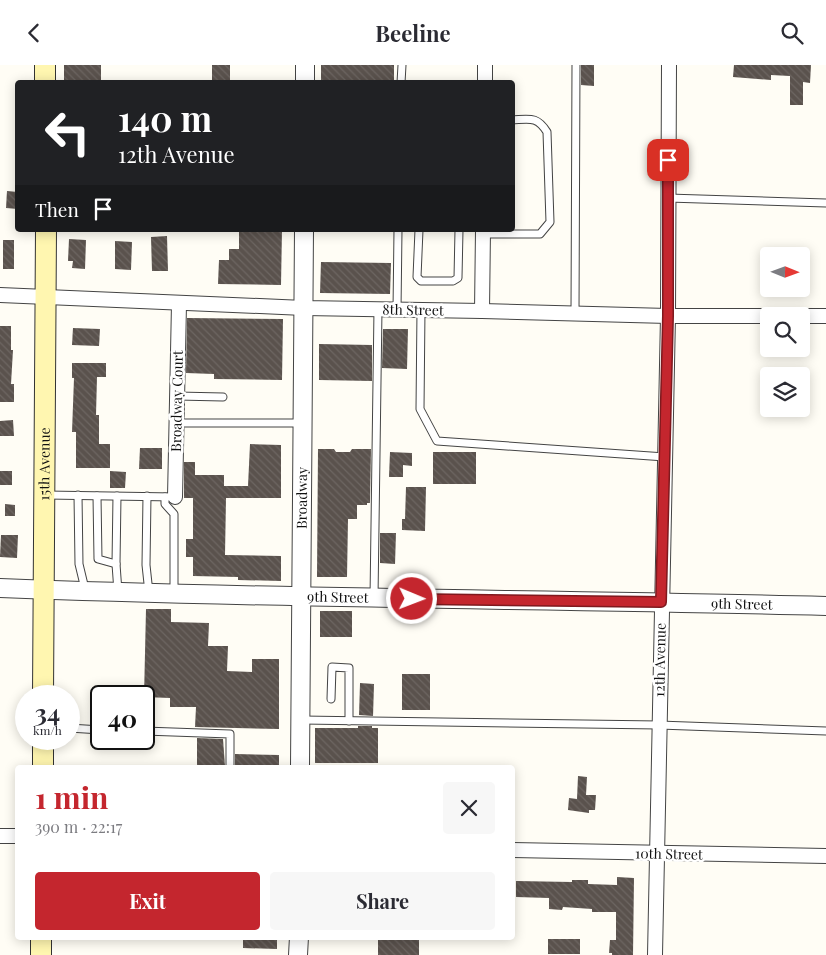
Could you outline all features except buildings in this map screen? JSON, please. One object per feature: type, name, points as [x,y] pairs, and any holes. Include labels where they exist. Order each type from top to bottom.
[{"type":"main road","points":[[45,65],[45,80]]},
{"type":"main road","name":"15th Avenue","points":[[43,685],[46,232]]},
{"type":"main road","points":[[43,750],[43,765]]},
{"type":"main road","points":[[41,940],[41,955]]},
{"type":"street","points":[[304,65],[304,80]]},
{"type":"street","points":[[485,65],[485,80]]},
{"type":"street","name":"12th Avenue","points":[[655,955],[668,316],[669,65]]},
{"type":"street","name":"Broadway","points":[[300,765],[304,232]]},
{"type":"street","points":[[482,311],[483,232]]},
{"type":"street","name":"8th Street","points":[[0,295],[179,304],[397,311],[482,311],[668,316],[826,316]]},
{"type":"street","name":"Broadway Court","points":[[170,497],[176,423],[179,304]]},
{"type":"street","name":"9th Street","points":[[0,588],[300,597],[826,606]]},
{"type":"street","points":[[0,836],[15,836]]},
{"type":"street","name":"10th Street","points":[[515,850],[826,856]]},
{"type":"street","points":[[298,955],[299,940]]},
{"type":"lane","points":[[401,80],[402,65]]},
{"type":"lane","points":[[575,314],[576,65]]},
{"type":"lane","points":[[483,232],[540,234],[550,222],[547,132],[542,124],[532,119],[515,119]]},
{"type":"lane","points":[[668,198],[826,203]]},
{"type":"lane","points":[[397,311],[398,232]]},
{"type":"lane","points":[[419,232],[417,277],[421,281],[453,281],[458,278],[459,232]]},
{"type":"lane","points":[[374,598],[378,309]]},
{"type":"lane","points":[[420,310],[420,409],[437,441],[665,457]]},
{"type":"lane","points":[[177,396],[223,397]]},
{"type":"lane","points":[[176,423],[303,423]]},
{"type":"lane","points":[[44,495],[170,497]]},
{"type":"lane","points":[[78,495],[79,564],[86,591]]},
{"type":"lane","points":[[97,496],[98,559],[116,565]]},
{"type":"lane","points":[[117,496],[116,565],[118,592]]},
{"type":"lane","points":[[147,497],[146,565],[149,593]]},
{"type":"lane","points":[[170,497],[165,504],[174,514],[174,594]]},
{"type":"lane","points":[[331,699],[332,667],[349,668],[349,721]]},
{"type":"lane","points":[[300,720],[659,725],[826,731]]},
{"type":"lane","points":[[155,731],[230,734],[230,765]]},
{"type":"route","points":[[412,599],[661,602],[668,316],[668,160]]}]
